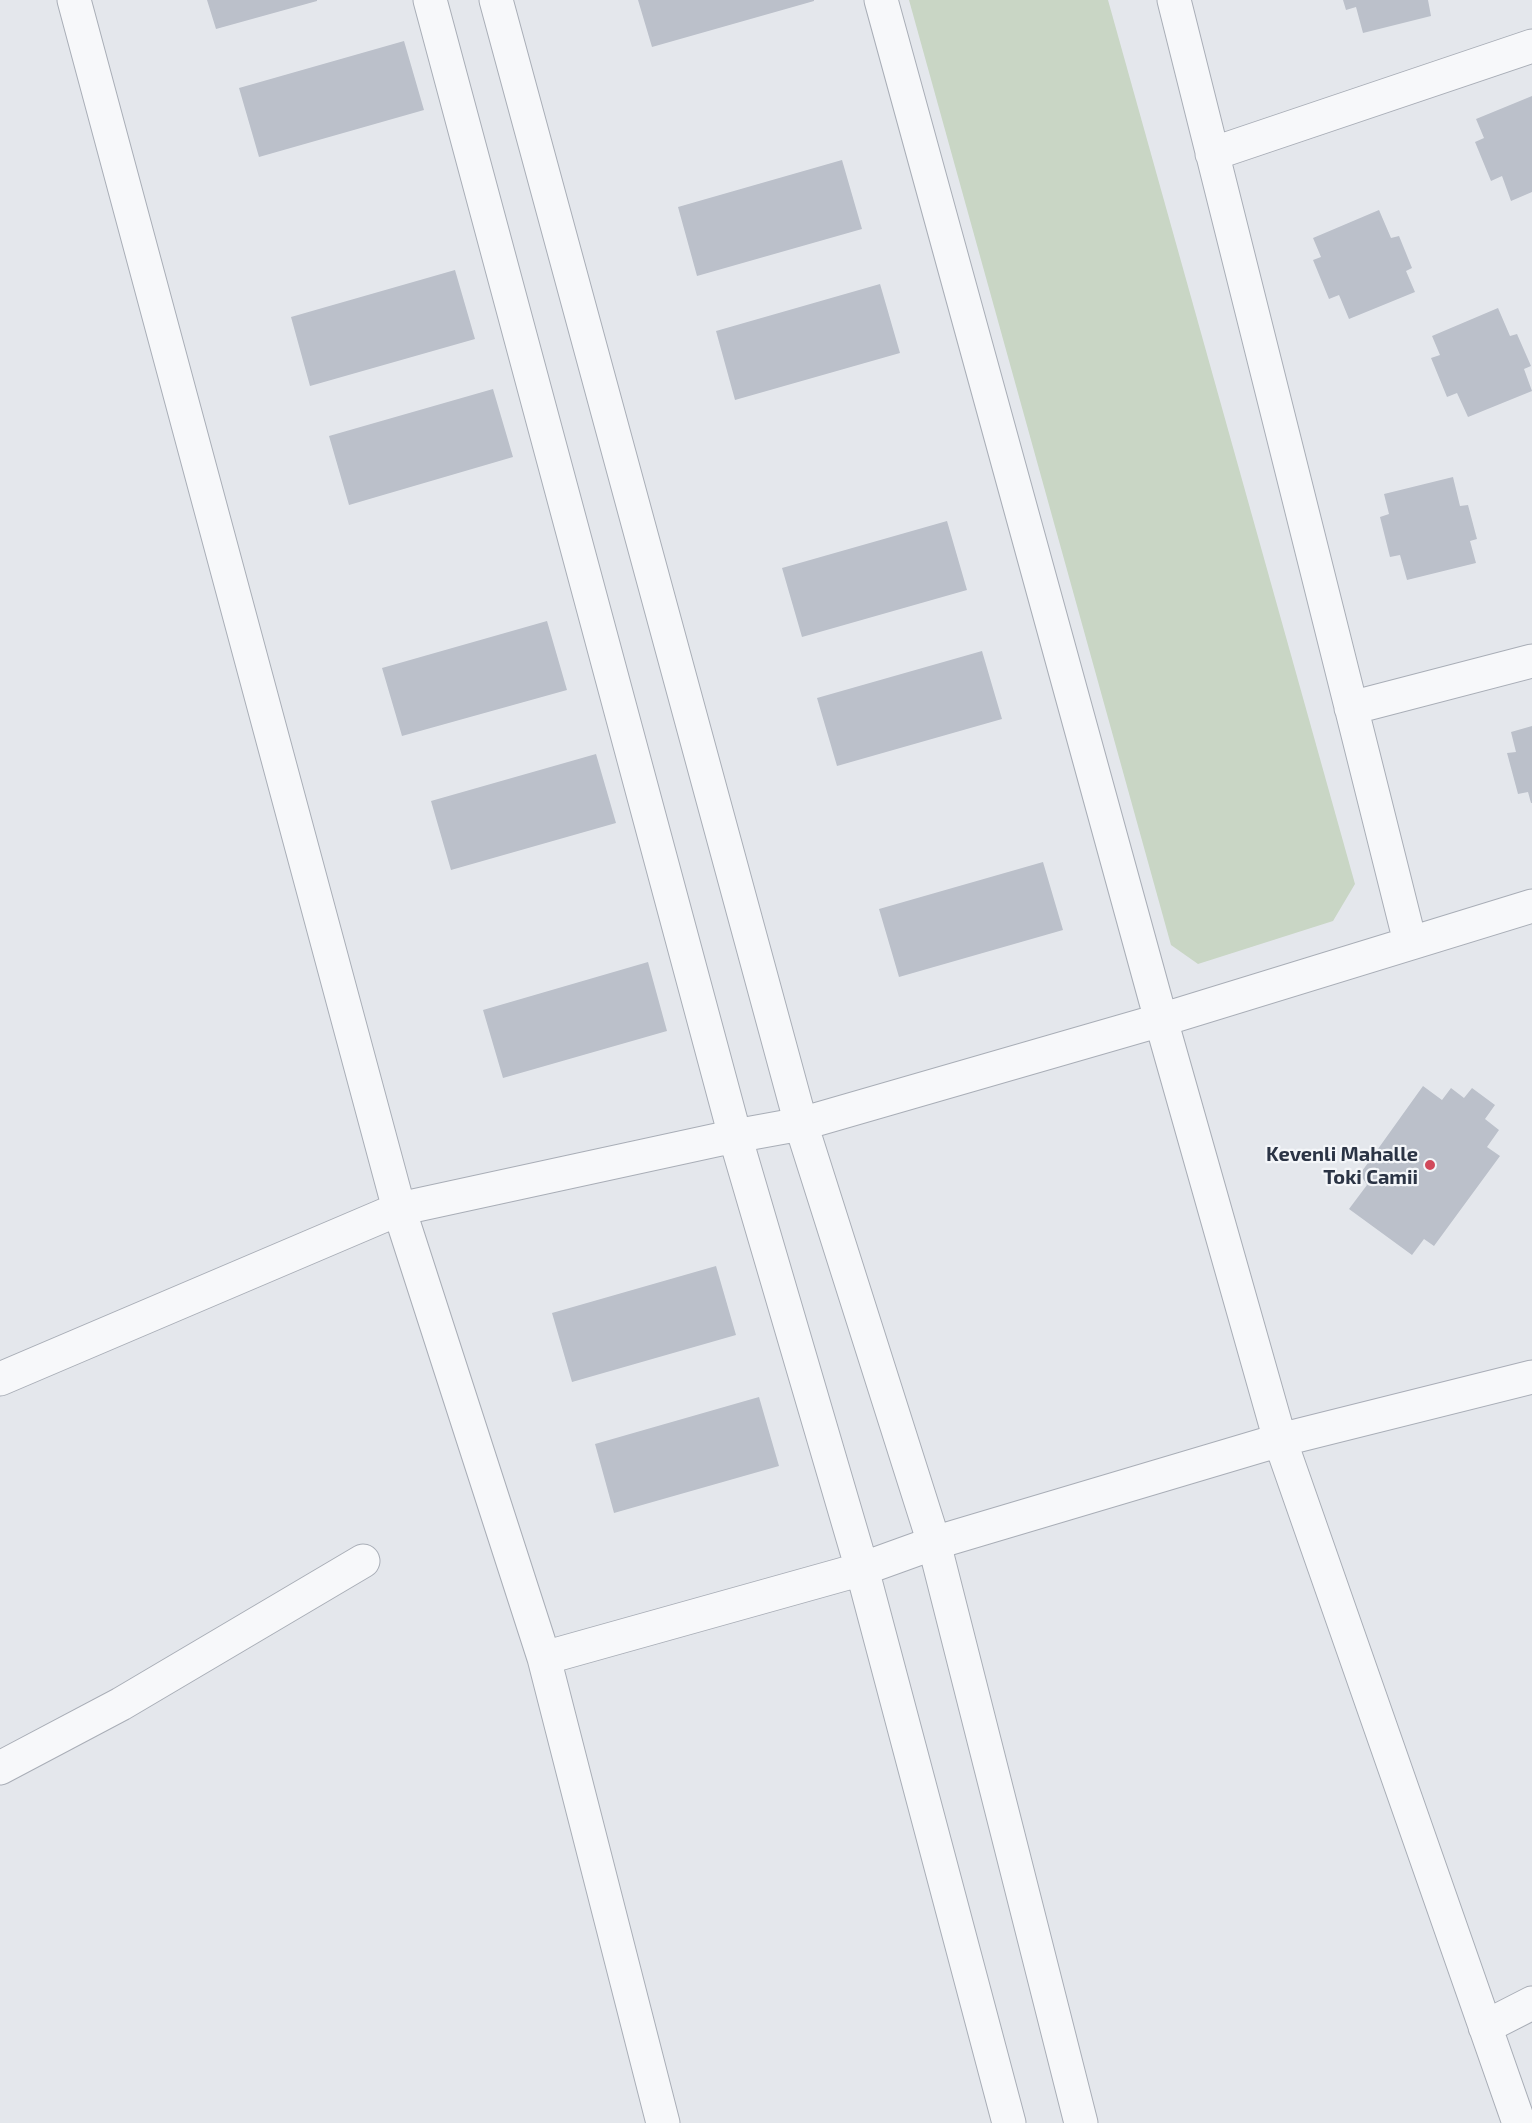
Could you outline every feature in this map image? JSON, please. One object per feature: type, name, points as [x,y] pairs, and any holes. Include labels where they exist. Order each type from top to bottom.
[{"type":"street","points":[[74,0],[399,1209],[544,1658],[663,2123]]},
{"type":"street","points":[[430,0],[735,1136],[862,1569],[1009,2123]]},
{"type":"street","points":[[496,0],[801,1124],[933,1543],[1082,2123]]},
{"type":"street","points":[[881,0],[1161,1020],[1280,1440],[1519,2123]]},
{"type":"street","points":[[1174,0],[1410,942]]},
{"type":"street","points":[[1212,154],[1532,46]]},
{"type":"street","points":[[1351,708],[1532,661]]},
{"type":"street","points":[[0,1380],[399,1209],[735,1136],[801,1124],[1161,1020],[1532,906]]},
{"type":"street","points":[[544,1658],[862,1569],[933,1543],[1280,1440],[1532,1377]]},
{"type":"street","points":[[0,1768],[121,1704],[363,1561]]},
{"type":"street","points":[[1485,2027],[1532,2003]]},
{"type":"green space","points":[[909,0],[1108,0],[1355,884],[1333,921],[1198,964],[1171,945]]},
{"type":"building","points":[[207,0],[317,0],[317,1],[216,29]]},
{"type":"building","points":[[638,0],[814,0],[814,1],[652,47]]},
{"type":"building","points":[[1343,0],[1428,0],[1431,16],[1363,33],[1356,7],[1346,10]]},
{"type":"building","points":[[404,41],[424,110],[259,157],[239,88]]},
{"type":"building","points":[[1532,96],[1532,192],[1511,201],[1502,176],[1491,181],[1475,142],[1484,138],[1476,119]]},
{"type":"building","points":[[842,160],[862,229],[697,276],[678,207]]},
{"type":"building","points":[[1379,210],[1391,238],[1399,236],[1412,268],[1406,271],[1415,292],[1349,319],[1339,295],[1329,299],[1313,260],[1321,257],[1313,238]]},
{"type":"building","points":[[455,270],[475,339],[310,386],[291,317]]},
{"type":"building","points":[[880,284],[900,353],[735,400],[716,331]]},
{"type":"building","points":[[1498,308],[1510,336],[1517,334],[1531,366],[1524,369],[1532,391],[1468,417],[1457,393],[1447,397],[1431,358],[1440,355],[1432,336]]},
{"type":"building","points":[[493,389],[513,457],[349,505],[329,436]]},
{"type":"building","points":[[1453,477],[1460,506],[1468,505],[1477,539],[1470,541],[1476,563],[1407,580],[1400,555],[1390,557],[1380,517],[1389,514],[1384,494]]},
{"type":"building","points":[[947,521],[967,590],[802,637],[782,568]]},
{"type":"building","points":[[547,621],[567,690],[402,736],[382,668]]},
{"type":"building","points":[[982,651],[1002,719],[837,766],[817,698]]},
{"type":"building","points":[[1532,726],[1531,803],[1528,792],[1518,794],[1507,753],[1516,752],[1511,732]]},
{"type":"building","points":[[596,754],[616,823],[451,870],[431,801]]},
{"type":"building","points":[[1043,862],[1063,930],[899,977],[879,909]]},
{"type":"building","points":[[648,962],[667,1031],[503,1078],[483,1010]]},
{"type":"building","name":"Kevenli Mahalle Toki Camii","points":[[1423,1086],[1442,1100],[1451,1088],[1464,1098],[1472,1088],[1495,1105],[1485,1119],[1499,1130],[1487,1147],[1500,1156],[1434,1246],[1424,1239],[1412,1255],[1349,1209],[1367,1185],[1360,1174]]},
{"type":"building","points":[[716,1266],[736,1335],[572,1382],[552,1313]]},
{"type":"building","points":[[759,1397],[779,1466],[614,1513],[595,1444]]},
{"type":"place","name":"Kevenli Mahalle Toki Camii","points":[[1430,1165]]}]
